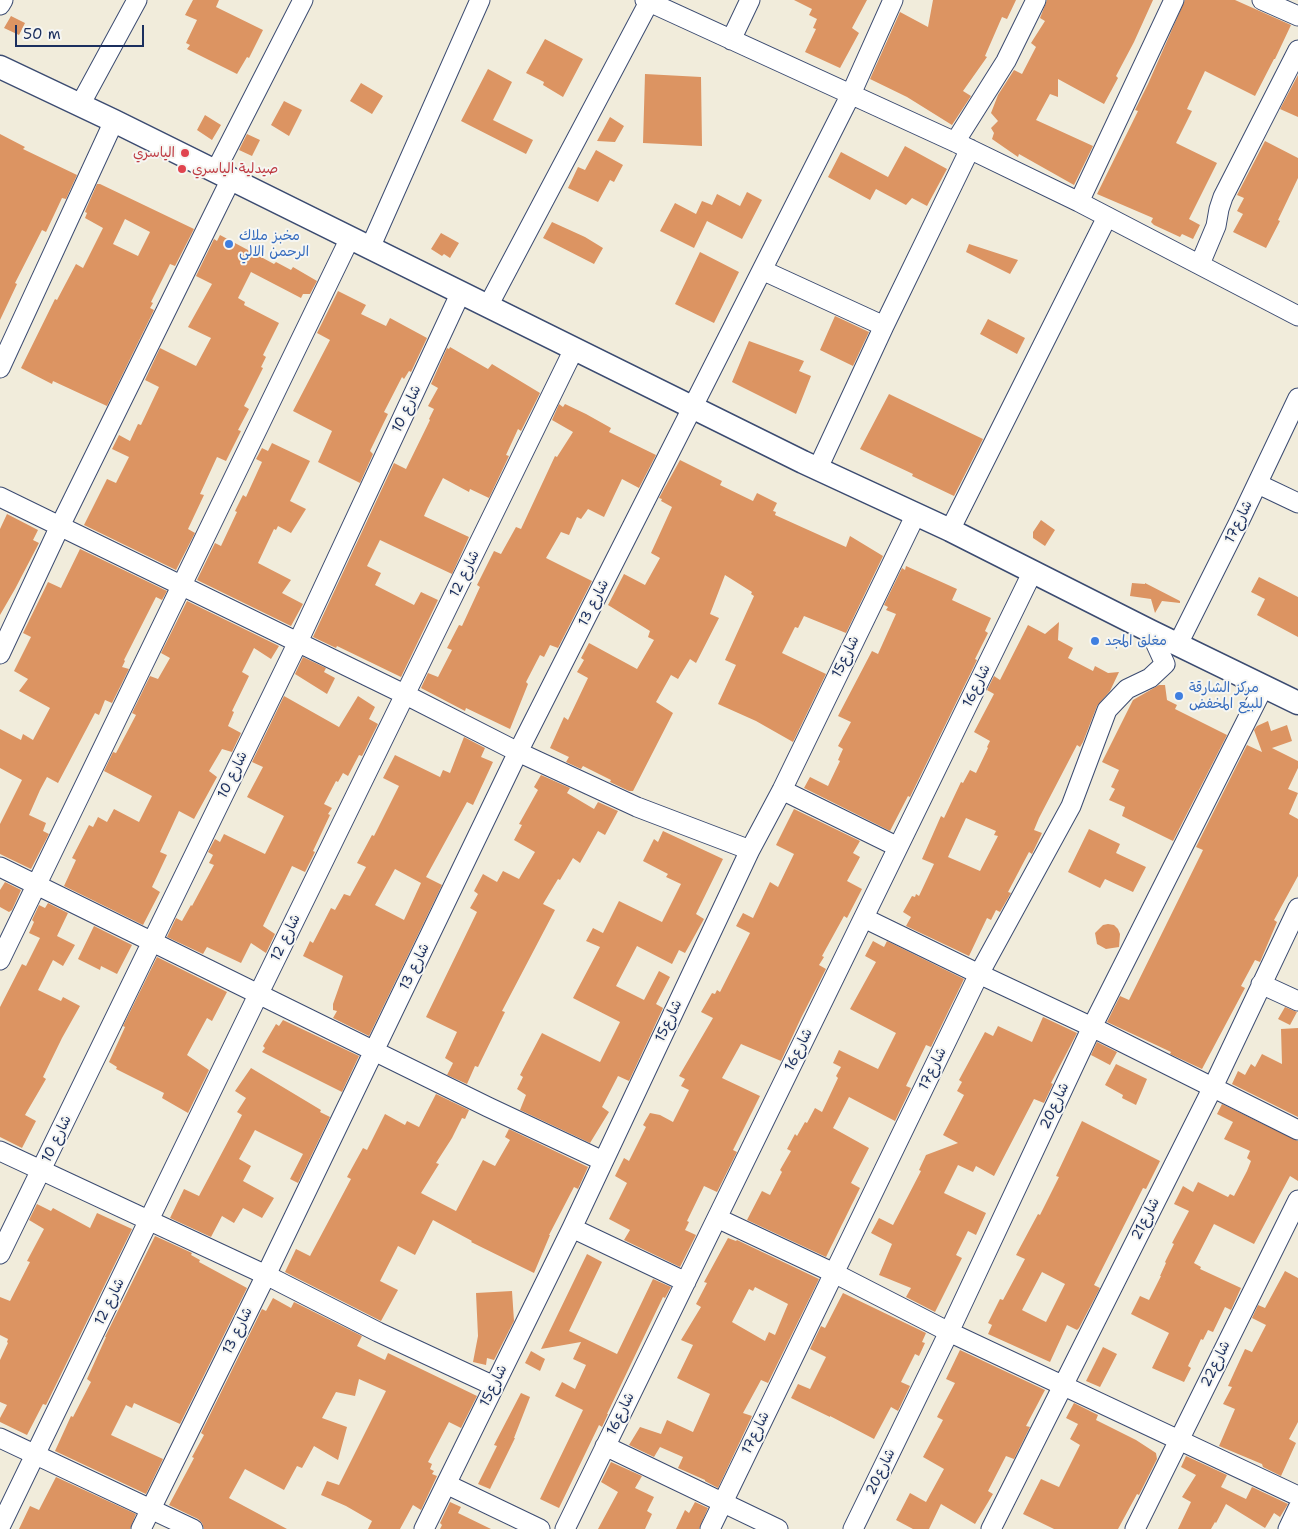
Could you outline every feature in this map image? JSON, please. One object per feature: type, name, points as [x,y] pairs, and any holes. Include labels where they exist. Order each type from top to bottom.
[{"type":"street","points":[[0,5],[2,0]]},
{"type":"street","points":[[80,105],[137,0]]},
{"type":"street","points":[[0,654],[303,0]]},
{"type":"street","points":[[370,248],[480,0]]},
{"type":"street","points":[[731,40],[750,0]]},
{"type":"street","name":"شارع 13","points":[[141,1529],[266,1275],[518,752],[851,94],[893,0]]},
{"type":"street","points":[[818,468],[884,326],[963,146],[1036,0]]},
{"type":"street","points":[[1079,202],[1174,0]]},
{"type":"street","points":[[1262,0],[1298,16]]},
{"type":"street","points":[[488,306],[647,1],[963,146],[1079,202],[1298,316]]},
{"type":"street","points":[[1200,264],[1216,226],[1223,197],[1298,50]]},
{"type":"street","points":[[0,67],[114,121],[818,468],[950,530],[1298,703]]},
{"type":"street","points":[[0,368],[114,121]]},
{"type":"street","points":[[950,530],[1107,217]]},
{"type":"street","points":[[0,960],[350,238]]},
{"type":"street","points":[[762,270],[884,326]]},
{"type":"street","name":"شارع 10","points":[[0,1254],[298,642],[461,292]]},
{"type":"street","name":"شارع 12","points":[[0,1527],[574,349]]},
{"type":"street","name":"شارع17","points":[[1178,644],[1258,484],[1298,398]]},
{"type":"street","points":[[1258,484],[1298,503]]},
{"type":"street","points":[[0,497],[406,695],[518,752],[637,807],[750,850]]},
{"type":"street","name":"شارع15","points":[[424,1529],[572,1228],[750,850],[782,790],[916,514]]},
{"type":"street","name":"شارع16","points":[[565,1529],[1033,571]]},
{"type":"street","name":"شارع17","points":[[710,1529],[979,974],[1071,806],[1107,710],[1128,689],[1150,678],[1165,664],[1150,631]]},
{"type":"street","name":"شارع20","points":[[853,1529],[949,1332],[1092,1026],[1264,686]]},
{"type":"street","points":[[782,790],[898,847]]},
{"type":"street","points":[[0,867],[488,1106],[603,1160]]},
{"type":"street","name":"شارع21","points":[[991,1529],[1213,1086],[1260,984],[1298,908]]},
{"type":"street","points":[[864,918],[1092,1026],[1298,1130]]},
{"type":"street","points":[[1260,984],[1298,1001]]},
{"type":"street","points":[[0,1151],[266,1275],[494,1386]]},
{"type":"street","name":"شارع22","points":[[1136,1529],[1298,1200]]},
{"type":"street","points":[[717,1218],[834,1273],[949,1332],[1298,1496]]},
{"type":"street","points":[[572,1228],[686,1282]]},
{"type":"street","points":[[0,1438],[193,1529]]},
{"type":"street","points":[[606,1446],[778,1529]]},
{"type":"street","points":[[446,1484],[540,1529]]},
{"type":"street","points":[[1288,1529],[1298,1508]]},
{"type":"building","points":[[193,0],[219,0],[216,7],[263,30],[249,58],[247,57],[237,74],[187,49],[190,45],[186,43],[197,20],[185,15]]},
{"type":"building","points":[[794,0],[867,0],[852,28],[859,33],[840,68],[805,52],[816,29],[813,28],[817,19],[809,15],[812,9]]},
{"type":"building","points":[[933,0],[1016,0],[1007,19],[1002,17],[985,56],[987,57],[963,91],[971,96],[952,125],[907,97],[870,79],[900,12],[928,27]]},
{"type":"building","points":[[1047,0],[1153,0],[1116,76],[1118,78],[1104,104],[1058,79],[1058,97],[1050,94],[1036,120],[1093,146],[1074,185],[1019,154],[1018,157],[992,139],[994,133],[991,128],[998,121],[991,113],[998,95],[1014,70],[1022,74],[1036,47],[1031,43],[1045,21],[1040,18]]},
{"type":"building","points":[[1185,0],[1235,0],[1291,25],[1255,96],[1205,71],[1187,109],[1192,111],[1176,143],[1217,163],[1189,219],[1200,225],[1193,239],[1182,234],[1180,237],[1154,225],[1151,222],[1153,218],[1097,194],[1138,111],[1135,110]]},
{"type":"building","points":[[11,16],[25,23],[19,35],[4,28]]},
{"type":"building","points":[[545,39],[583,59],[563,97],[543,85],[544,82],[526,73]]},
{"type":"building","points":[[488,69],[512,82],[493,120],[533,140],[526,154],[461,121]]},
{"type":"building","points":[[645,74],[701,77],[702,146],[643,143]]},
{"type":"building","points":[[1298,75],[1298,117],[1280,109]]},
{"type":"building","points":[[361,83],[383,96],[372,114],[350,101]]},
{"type":"building","points":[[284,101],[302,110],[289,136],[271,125]]},
{"type":"building","points":[[205,115],[221,125],[212,140],[197,130]]},
{"type":"building","points":[[610,117],[624,126],[615,142],[597,141]]},
{"type":"building","points":[[0,134],[25,147],[23,149],[77,175],[66,199],[62,198],[46,232],[42,230],[15,283],[17,284],[0,320]]},
{"type":"building","points":[[247,134],[260,140],[252,156],[239,150]]},
{"type":"building","points":[[1265,141],[1298,158],[1298,178],[1278,220],[1280,221],[1266,248],[1233,232],[1243,214],[1237,211],[1244,198],[1237,195]]},
{"type":"building","points":[[905,146],[947,169],[927,206],[912,198],[906,205],[876,189],[870,200],[828,177],[841,152],[888,177]]},
{"type":"building","points":[[596,150],[623,165],[614,182],[610,180],[598,202],[568,188],[578,167],[585,170]]},
{"type":"building","points":[[97,184],[194,229],[175,266],[170,264],[151,302],[153,303],[150,308],[154,310],[107,406],[53,381],[52,384],[21,368],[55,299],[57,300],[76,264],[83,268],[103,228],[85,218],[87,213],[85,212]],"holes":[[[125,219],[150,232],[138,256],[113,244]]]},
{"type":"building","points":[[747,192],[762,200],[742,239],[707,221],[694,248],[660,231],[675,203],[696,214],[702,201],[712,205],[717,194],[740,206]]},
{"type":"building","points":[[552,222],[585,237],[603,248],[594,264],[543,238]]},
{"type":"building","points":[[441,233],[459,243],[450,258],[444,254],[442,256],[431,249]]},
{"type":"building","points":[[220,235],[274,264],[276,262],[291,270],[293,267],[317,281],[310,294],[303,294],[301,298],[251,272],[238,298],[245,302],[244,305],[279,323],[263,355],[266,357],[261,367],[263,368],[244,406],[249,409],[238,430],[241,431],[226,461],[217,457],[200,494],[204,495],[188,529],[195,533],[176,570],[84,525],[107,479],[116,483],[129,457],[112,449],[119,435],[130,441],[138,424],[141,425],[159,387],[145,380],[160,348],[196,366],[211,338],[188,327],[212,284],[196,276],[214,239],[217,241]]},
{"type":"building","points":[[969,244],[1018,260],[1010,274],[966,252]]},
{"type":"building","points":[[700,252],[739,272],[714,323],[675,304]]},
{"type":"building","points":[[338,291],[366,305],[361,314],[386,326],[390,318],[427,338],[411,372],[409,371],[404,379],[402,377],[384,412],[388,414],[370,451],[373,454],[360,483],[318,462],[332,431],[293,411],[330,340],[317,333]]},
{"type":"building","points":[[835,316],[869,332],[853,366],[820,350]]},
{"type":"building","points":[[988,319],[1025,338],[1017,354],[980,334]]},
{"type":"building","points":[[749,341],[804,361],[799,371],[811,376],[796,414],[732,382]]},
{"type":"building","points":[[450,347],[488,369],[492,364],[540,393],[521,431],[518,429],[506,455],[509,456],[489,498],[470,489],[469,492],[443,478],[428,507],[424,516],[469,537],[452,574],[380,540],[367,566],[381,573],[375,585],[414,605],[421,592],[438,600],[401,677],[337,646],[336,648],[313,637],[394,463],[406,469],[430,420],[434,409],[428,406],[438,388],[431,384],[447,348],[449,349]]},
{"type":"building","points":[[889,394],[983,439],[954,496],[860,449]]},
{"type":"building","points":[[559,404],[563,407],[565,404],[586,414],[611,428],[609,432],[656,455],[639,488],[622,479],[604,517],[588,509],[581,519],[577,517],[569,535],[561,532],[546,558],[592,581],[558,648],[550,645],[544,657],[540,655],[526,682],[528,684],[510,729],[466,708],[465,711],[421,688],[428,673],[438,677],[452,650],[447,648],[459,625],[462,626],[480,587],[477,585],[494,551],[501,554],[516,527],[521,529],[555,456],[557,457],[573,432],[552,420]]},
{"type":"building","points":[[272,443],[310,461],[290,501],[306,509],[291,533],[278,526],[276,530],[274,529],[258,563],[291,580],[282,593],[303,604],[291,626],[197,580],[215,543],[221,546],[243,495],[246,497],[262,462],[256,459],[262,448],[268,451]]},
{"type":"building","points":[[680,460],[722,481],[720,485],[753,501],[757,493],[777,503],[773,511],[776,512],[775,515],[846,547],[850,536],[883,556],[846,633],[804,616],[798,628],[795,627],[782,653],[826,674],[793,742],[756,721],[718,704],[736,665],[725,660],[754,596],[751,594],[752,592],[725,575],[710,614],[719,618],[696,663],[690,659],[678,679],[671,675],[656,702],[673,713],[633,791],[629,791],[583,766],[581,769],[566,762],[569,757],[550,748],[564,717],[568,720],[588,678],[577,672],[584,660],[581,658],[589,643],[637,669],[654,640],[648,637],[650,631],[608,605],[624,574],[645,585],[660,558],[651,553],[672,507],[659,498]]},
{"type":"building","points":[[7,514],[38,530],[33,540],[39,543],[0,615],[0,529]]},
{"type":"building","points":[[1041,520],[1055,530],[1045,546],[1033,538],[1033,532]]},
{"type":"building","points":[[76,547],[167,591],[162,600],[156,597],[124,660],[122,667],[129,669],[112,703],[105,700],[99,715],[95,713],[58,783],[47,777],[40,790],[29,815],[46,823],[43,831],[49,834],[31,869],[0,854],[0,824],[22,780],[0,768],[0,729],[21,740],[23,734],[33,740],[50,708],[19,691],[28,679],[14,671],[31,637],[23,633],[48,582],[61,588],[80,549]]},
{"type":"building","points":[[906,566],[957,589],[952,600],[991,618],[985,631],[988,633],[975,659],[977,660],[910,797],[908,796],[890,831],[804,788],[810,777],[828,786],[840,761],[838,760],[843,749],[838,746],[851,722],[838,716],[872,651],[878,654],[896,614],[886,610],[888,607],[884,605],[902,568],[905,570]]},
{"type":"building","points":[[1259,577],[1298,597],[1298,637],[1257,615],[1265,599],[1251,592]]},
{"type":"building","points":[[1132,583],[1145,583],[1180,601],[1180,603],[1162,601],[1155,613],[1151,599],[1130,596]]},
{"type":"building","points":[[187,601],[279,646],[271,659],[254,648],[242,672],[249,676],[232,711],[234,712],[228,726],[241,733],[232,752],[222,749],[209,771],[217,777],[194,819],[179,811],[160,852],[167,855],[152,887],[160,892],[143,925],[64,886],[76,860],[72,858],[89,825],[93,827],[98,817],[107,822],[114,809],[139,822],[152,796],[104,771],[113,752],[116,753],[136,715],[132,713],[150,676],[158,679],[170,658],[161,653]]},
{"type":"building","points":[[1059,622],[1058,640],[1073,648],[1068,658],[1093,671],[1095,666],[1108,673],[1119,672],[1110,691],[1097,706],[1083,742],[1080,747],[1077,745],[1039,818],[1034,830],[1042,833],[1032,854],[1029,852],[1008,892],[1011,893],[1000,912],[996,910],[991,920],[987,918],[969,956],[906,926],[911,917],[903,912],[912,896],[915,897],[916,894],[919,896],[934,864],[922,859],[941,816],[944,818],[961,782],[963,783],[970,770],[976,773],[988,748],[990,741],[974,732],[994,694],[987,690],[994,676],[1000,680],[1028,625],[1045,634]],"holes":[[[966,818],[996,831],[994,835],[998,836],[980,871],[948,857]]]},
{"type":"building","points":[[303,657],[326,668],[324,672],[335,678],[327,694],[295,674]]},
{"type":"building","points":[[1159,685],[1165,685],[1167,700],[1177,705],[1175,709],[1227,735],[1173,841],[1122,816],[1125,807],[1109,800],[1115,789],[1111,787],[1119,770],[1102,762],[1133,700]]},
{"type":"building","points":[[284,696],[339,727],[358,696],[375,707],[369,719],[378,724],[362,756],[359,755],[348,776],[343,773],[338,782],[336,781],[324,804],[332,808],[305,872],[292,866],[263,926],[275,934],[266,953],[251,943],[241,963],[207,947],[203,954],[167,937],[176,918],[182,921],[192,906],[214,865],[209,863],[213,855],[208,852],[215,839],[220,842],[224,834],[265,854],[284,816],[247,797],[263,767],[252,762]]},
{"type":"building","points":[[1268,721],[1271,731],[1287,725],[1292,741],[1272,748],[1298,761],[1298,768],[1288,789],[1298,793],[1289,814],[1298,819],[1298,876],[1274,920],[1277,922],[1260,962],[1255,960],[1241,986],[1245,988],[1202,1069],[1107,1022],[1120,996],[1129,1000],[1203,850],[1196,847],[1247,745],[1262,752],[1254,730],[1257,726]]},
{"type":"building","points":[[464,737],[485,748],[481,757],[493,762],[473,805],[467,802],[426,877],[442,885],[369,1036],[333,1018],[337,1011],[333,1010],[333,1004],[343,976],[303,956],[310,941],[313,943],[331,908],[335,910],[344,894],[350,896],[366,867],[357,863],[372,835],[374,836],[399,786],[383,778],[395,755],[440,777],[443,770],[450,773]],"holes":[[[395,869],[421,883],[404,920],[375,905]]]},
{"type":"building","points":[[541,775],[570,788],[567,793],[594,809],[598,802],[618,811],[605,835],[598,831],[580,863],[573,858],[543,904],[555,910],[502,1011],[505,1012],[478,1067],[475,1066],[467,1084],[447,1075],[453,1063],[445,1058],[457,1032],[426,1017],[477,912],[470,908],[478,894],[474,891],[483,874],[497,882],[503,871],[519,879],[535,852],[514,840],[522,825],[519,824],[538,790],[534,787]]},
{"type":"building","points":[[794,809],[860,841],[853,853],[860,857],[847,881],[862,889],[847,918],[844,916],[822,956],[824,957],[819,965],[826,969],[781,1061],[741,1044],[722,1078],[760,1096],[733,1150],[737,1152],[717,1192],[704,1186],[687,1221],[689,1222],[685,1230],[696,1235],[680,1267],[624,1240],[630,1230],[609,1219],[627,1183],[615,1176],[624,1158],[629,1161],[646,1127],[643,1125],[650,1113],[660,1115],[673,1122],[689,1090],[681,1086],[685,1079],[679,1076],[713,1018],[701,1012],[712,993],[715,994],[717,990],[720,992],[750,933],[736,926],[743,913],[753,918],[770,882],[778,887],[794,854],[776,845]]},
{"type":"building","points":[[1089,829],[1120,844],[1116,853],[1146,867],[1133,892],[1105,879],[1100,888],[1068,872]]},
{"type":"building","points":[[663,831],[723,859],[696,914],[704,919],[685,953],[679,950],[672,964],[637,946],[616,986],[644,1000],[659,971],[670,977],[656,1004],[663,1008],[629,1081],[618,1076],[602,1107],[609,1112],[590,1143],[520,1110],[526,1095],[517,1089],[523,1077],[520,1075],[542,1033],[600,1062],[620,1022],[573,998],[600,947],[586,941],[593,928],[603,933],[619,901],[662,922],[681,884],[666,877],[668,874],[643,861],[654,839],[658,842]]},
{"type":"building","points":[[5,882],[21,890],[12,910],[9,912],[0,907],[0,890]]},
{"type":"building","points":[[48,903],[68,913],[57,936],[75,945],[63,966],[53,960],[38,990],[61,1001],[63,997],[80,1006],[43,1077],[46,1079],[25,1115],[36,1121],[22,1148],[0,1137],[0,1007],[22,964],[26,966],[40,938],[29,933],[34,922],[32,920],[39,905],[45,908]]},
{"type":"building","points":[[1103,925],[1114,925],[1118,929],[1120,934],[1119,947],[1106,949],[1097,944],[1095,933]]},
{"type":"building","points":[[94,926],[132,945],[117,974],[101,966],[100,970],[78,959]]},
{"type":"building","points":[[873,941],[884,947],[887,941],[964,979],[931,1047],[926,1045],[906,1086],[911,1088],[895,1121],[849,1097],[833,1128],[869,1148],[851,1183],[860,1188],[826,1257],[747,1220],[762,1191],[770,1195],[782,1172],[780,1170],[791,1151],[787,1149],[795,1134],[797,1136],[815,1108],[822,1112],[838,1078],[836,1076],[841,1067],[833,1063],[839,1050],[878,1069],[896,1033],[850,1009],[876,962],[865,956]]},
{"type":"building","points":[[157,957],[227,992],[212,1021],[207,1018],[187,1055],[209,1070],[188,1113],[162,1098],[164,1093],[116,1069],[117,1067],[109,1062],[125,1027],[123,1026]]},
{"type":"building","points":[[1285,1007],[1297,1012],[1290,1025],[1278,1019]]},
{"type":"building","points":[[1043,1017],[1077,1033],[1051,1083],[1053,1084],[1044,1103],[1034,1099],[994,1176],[976,1166],[973,1172],[958,1165],[944,1193],[986,1213],[976,1235],[968,1231],[956,1255],[962,1258],[935,1312],[906,1297],[911,1288],[879,1275],[892,1244],[871,1233],[879,1218],[893,1225],[921,1171],[919,1170],[926,1155],[958,1143],[943,1135],[964,1095],[957,1091],[962,1082],[959,1080],[985,1032],[993,1036],[998,1026],[1032,1042]]},
{"type":"building","points":[[283,1020],[359,1056],[342,1092],[262,1052],[265,1048],[263,1046],[276,1024],[279,1026]]},
{"type":"building","points":[[1298,1028],[1298,1117],[1232,1084],[1238,1071],[1245,1075],[1251,1064],[1255,1067],[1262,1054],[1282,1064],[1281,1029]]},
{"type":"building","points":[[1097,1042],[1117,1052],[1110,1065],[1091,1055]]},
{"type":"building","points":[[1116,1064],[1147,1079],[1136,1105],[1122,1098],[1123,1095],[1105,1085]]},
{"type":"building","points":[[251,1068],[330,1117],[298,1183],[290,1179],[303,1154],[255,1130],[239,1159],[251,1166],[243,1181],[274,1198],[262,1218],[243,1208],[234,1223],[222,1216],[211,1237],[170,1218],[184,1189],[199,1196],[242,1115],[237,1112],[246,1098],[235,1091]]},
{"type":"building","points":[[436,1094],[469,1110],[465,1119],[462,1118],[436,1163],[439,1164],[421,1193],[456,1211],[483,1160],[495,1166],[510,1140],[505,1137],[509,1129],[588,1167],[578,1189],[574,1187],[549,1235],[534,1273],[471,1242],[433,1220],[415,1255],[398,1246],[380,1281],[398,1290],[381,1321],[285,1272],[296,1249],[310,1256],[351,1179],[347,1177],[363,1148],[367,1150],[385,1114],[405,1125],[407,1121],[419,1127]]},
{"type":"building","points":[[1222,1104],[1298,1141],[1298,1181],[1290,1176],[1254,1244],[1214,1224],[1194,1263],[1201,1267],[1200,1269],[1241,1288],[1231,1310],[1225,1307],[1213,1332],[1208,1330],[1203,1340],[1201,1339],[1188,1366],[1191,1368],[1184,1382],[1152,1368],[1169,1333],[1131,1314],[1140,1296],[1149,1300],[1174,1244],[1172,1243],[1189,1211],[1174,1204],[1183,1186],[1193,1192],[1198,1182],[1228,1197],[1230,1194],[1234,1196],[1247,1171],[1251,1161],[1247,1158],[1250,1151],[1224,1139],[1233,1122],[1217,1114]]},
{"type":"building","points":[[1082,1121],[1160,1161],[1146,1189],[1143,1188],[1094,1285],[1100,1288],[1079,1328],[1077,1330],[1067,1325],[1050,1362],[988,1334],[992,1325],[988,1323],[1000,1299],[1003,1300],[1025,1259],[1016,1255],[1038,1214],[1040,1215],[1059,1177],[1056,1176]],"holes":[[[1042,1272],[1065,1284],[1046,1322],[1022,1310]]]},
{"type":"building","points":[[37,1204],[51,1211],[53,1208],[90,1228],[97,1213],[132,1229],[46,1405],[43,1404],[27,1435],[0,1422],[0,1418],[7,1405],[0,1402],[0,1360],[8,1339],[0,1335],[0,1297],[10,1301],[30,1262],[27,1261],[44,1229],[29,1220]]},
{"type":"building","points":[[155,1236],[192,1253],[191,1255],[200,1260],[199,1262],[247,1288],[180,1424],[134,1403],[132,1408],[126,1405],[111,1435],[163,1459],[146,1494],[55,1451],[71,1416],[73,1417],[91,1382],[87,1379],[105,1337]]},
{"type":"building","points":[[728,1238],[737,1240],[819,1279],[768,1383],[761,1380],[743,1413],[752,1416],[718,1488],[678,1468],[683,1457],[660,1447],[654,1457],[629,1445],[640,1427],[661,1434],[667,1420],[693,1432],[710,1394],[677,1378],[693,1345],[681,1340],[701,1307],[696,1304],[707,1283],[704,1282]],"holes":[[[755,1287],[788,1304],[775,1335],[769,1332],[765,1341],[732,1322],[749,1289],[753,1291]]]},
{"type":"building","points":[[587,1254],[602,1262],[569,1331],[617,1354],[653,1279],[671,1287],[665,1298],[663,1297],[602,1427],[599,1425],[559,1508],[540,1499],[583,1410],[555,1396],[562,1382],[575,1389],[586,1365],[573,1359],[581,1342],[541,1349]]},
{"type":"building","points":[[1285,1271],[1298,1278],[1298,1422],[1289,1439],[1296,1443],[1281,1476],[1263,1467],[1262,1464],[1219,1446],[1235,1409],[1223,1404],[1232,1387],[1228,1386],[1245,1349],[1252,1352],[1266,1325],[1252,1318],[1258,1305],[1265,1308]]},
{"type":"building","points":[[512,1291],[514,1321],[494,1360],[487,1358],[486,1365],[473,1362],[478,1336],[476,1293]]},
{"type":"building","points":[[843,1293],[926,1333],[922,1342],[925,1343],[919,1356],[915,1354],[901,1382],[910,1386],[898,1411],[891,1407],[874,1439],[791,1398],[798,1384],[810,1389],[826,1357],[810,1349],[821,1326],[825,1328]]},
{"type":"building","points":[[273,1298],[291,1308],[294,1302],[362,1336],[357,1346],[385,1360],[388,1353],[477,1396],[461,1428],[449,1422],[428,1462],[432,1464],[430,1469],[434,1471],[432,1474],[437,1476],[421,1510],[413,1505],[400,1529],[368,1529],[372,1521],[346,1506],[321,1495],[327,1481],[339,1485],[386,1391],[359,1379],[355,1396],[336,1392],[322,1418],[347,1427],[338,1460],[314,1446],[302,1468],[297,1466],[284,1490],[245,1469],[229,1498],[287,1529],[204,1529],[198,1519],[169,1505],[194,1458],[192,1457],[204,1435],[201,1433],[262,1309],[266,1311]]},
{"type":"building","points":[[1103,1347],[1117,1354],[1100,1387],[1086,1381]]},
{"type":"building","points":[[960,1350],[1045,1390],[1026,1426],[1030,1427],[1014,1459],[1006,1456],[988,1491],[993,1494],[975,1524],[941,1504],[929,1529],[913,1529],[896,1520],[910,1493],[926,1502],[944,1469],[923,1457],[943,1420],[937,1417],[955,1383],[946,1379]]},
{"type":"building","points":[[531,1351],[545,1359],[540,1371],[525,1363]]},
{"type":"building","points":[[521,1393],[530,1397],[515,1438],[490,1489],[478,1484],[497,1446],[494,1445]]},
{"type":"building","points":[[1074,1403],[1098,1415],[1096,1420],[1136,1440],[1156,1453],[1157,1459],[1139,1495],[1137,1494],[1118,1529],[1054,1529],[1023,1514],[1041,1479],[1059,1487],[1080,1445],[1070,1439],[1078,1424],[1066,1418]]},
{"type":"building","points":[[1186,1456],[1227,1475],[1221,1487],[1246,1499],[1252,1487],[1288,1504],[1280,1517],[1274,1513],[1265,1528],[1226,1504],[1211,1529],[1178,1529],[1191,1502],[1182,1497],[1196,1475],[1181,1467]]},
{"type":"building","points":[[611,1462],[642,1476],[635,1488],[654,1497],[647,1511],[652,1514],[645,1529],[598,1529],[618,1492],[601,1482]]},
{"type":"building","points":[[56,1477],[136,1514],[130,1529],[19,1529],[30,1506],[39,1510]]},
{"type":"building","points":[[450,1502],[461,1507],[458,1513],[491,1529],[440,1529],[442,1525],[440,1523]]},
{"type":"building","points":[[695,1502],[708,1508],[699,1529],[676,1529],[685,1510],[689,1513]]},
{"type":"place","name":"الياسري","points":[[185,153]]},
{"type":"place","name":"صيدلية الياسري","points":[[182,169]]},
{"type":"place","name":"مخبز ملاك الرحمن الالي","points":[[229,244]]},
{"type":"place","name":"مغلق المجد","points":[[1095,641]]},
{"type":"place","name":"مركز الشارقة للبيع المخفض","points":[[1179,696]]}]
